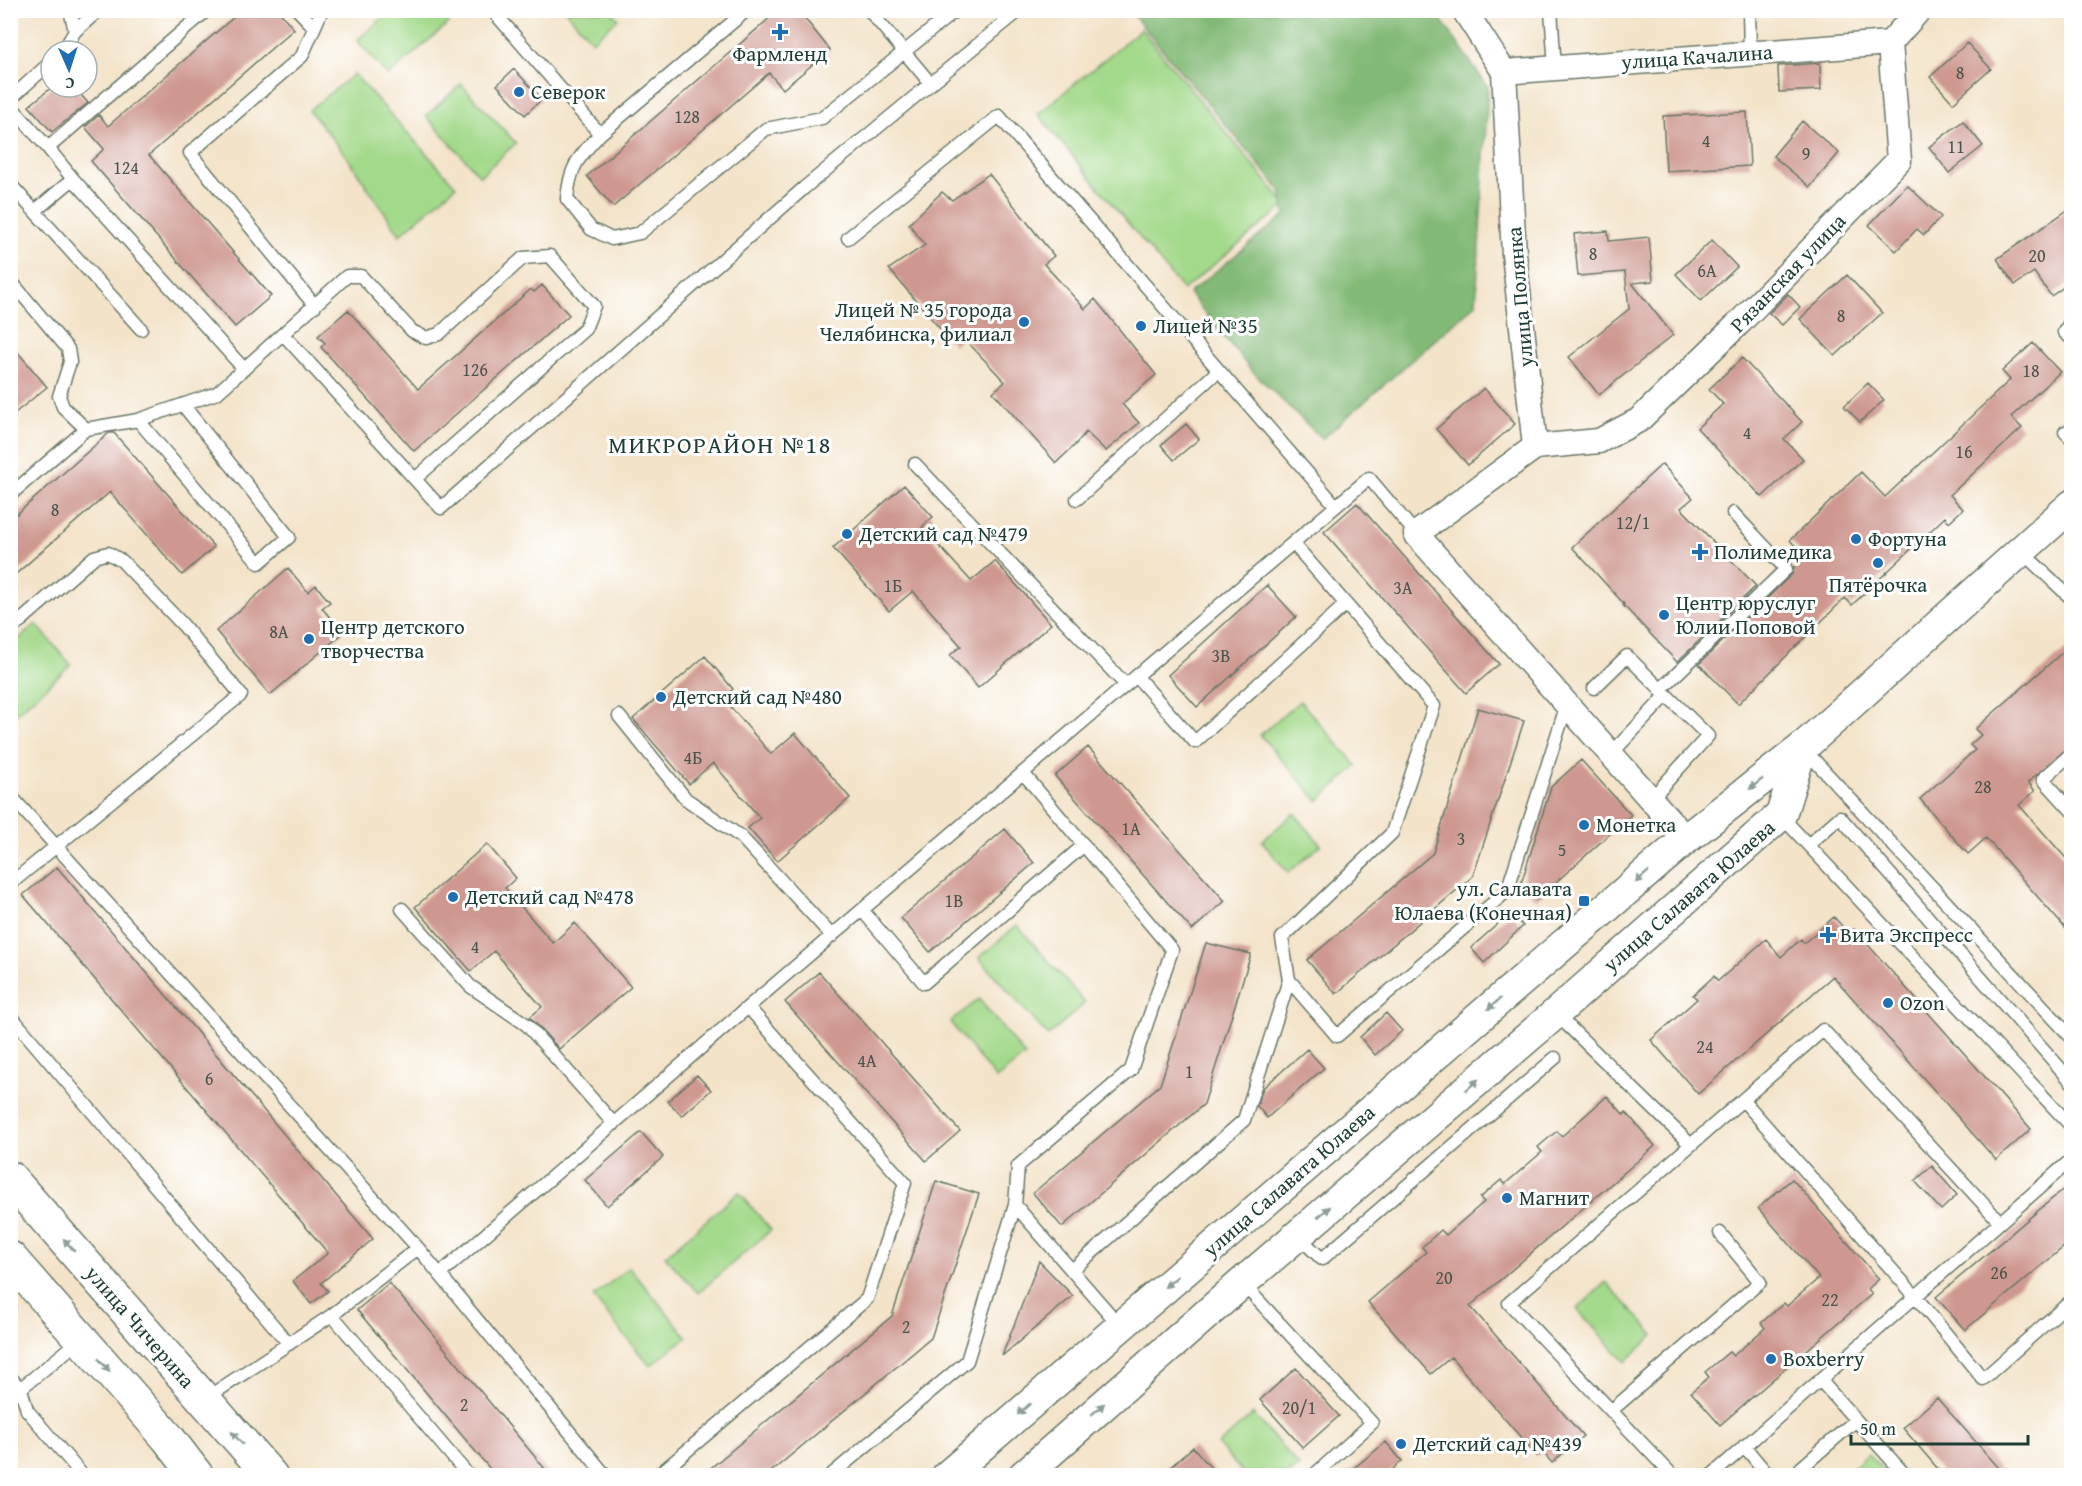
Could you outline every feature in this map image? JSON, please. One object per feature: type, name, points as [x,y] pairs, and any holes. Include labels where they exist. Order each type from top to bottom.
[{"type":"main road","name":"улица Чичерина","points":[[10,1178],[271,1476]]},
{"type":"main road","points":[[10,1258],[168,1438],[197,1476]]},
{"type":"street","name":"улица Полянка","points":[[1464,10],[1504,72],[1514,254],[1535,447]]},
{"type":"street","points":[[1890,42],[1919,10]]},
{"type":"street","name":"улица Качалина","points":[[1504,72],[1890,42]]},
{"type":"street","name":"Рязанская улица","points":[[1535,447],[1599,441],[1639,420],[1747,315],[1899,160],[1890,42]]},
{"type":"street","points":[[1535,447],[1416,534],[1716,873]]},
{"type":"street","points":[[1802,747],[2072,505]]},
{"type":"street","name":"улица Салавата Юлаева","points":[[1023,1476],[1297,1235],[1556,1014],[1780,815],[1802,747]]},
{"type":"street","name":"улица Салавата Юлаева","points":[[957,1472],[1120,1326],[1686,839],[1802,747]]},
{"type":"street","points":[[1524,978],[1556,1014]]},
{"type":"street","points":[[1209,1250],[1242,1283]]},
{"type":"lane","points":[[70,10],[75,32]]},
{"type":"lane","points":[[71,39],[99,10]]},
{"type":"lane","points":[[48,148],[207,10]]},
{"type":"lane","points":[[298,10],[314,27]]},
{"type":"lane","points":[[315,306],[190,153],[302,56],[322,10]]},
{"type":"lane","points":[[492,10],[600,134]]},
{"type":"lane","points":[[747,10],[600,134],[580,156],[569,178],[567,199],[591,229],[612,239],[640,233],[766,129],[822,118],[956,10]]},
{"type":"lane","points":[[869,10],[931,84]]},
{"type":"lane","points":[[284,334],[441,508],[804,188],[1020,10]]},
{"type":"lane","points":[[1551,10],[1555,68]]},
{"type":"lane","points":[[1749,10],[1750,53]]},
{"type":"lane","points":[[10,99],[39,73]]},
{"type":"lane","points":[[10,105],[73,179],[244,369]]},
{"type":"lane","points":[[848,238],[999,116],[1336,506]]},
{"type":"lane","points":[[35,211],[73,179]]},
{"type":"lane","points":[[10,184],[141,329]]},
{"type":"lane","points":[[10,495],[86,429],[138,420],[217,393],[347,276],[360,276],[412,331],[426,338],[439,334],[523,258],[550,256],[594,306],[585,329],[415,479]]},
{"type":"lane","points":[[10,280],[68,349],[70,362],[59,396],[63,407],[86,429]]},
{"type":"lane","points":[[2072,320],[2064,332],[2072,339]]},
{"type":"lane","points":[[1077,499],[1218,371]]},
{"type":"lane","points":[[138,420],[259,563],[290,537],[183,405]]},
{"type":"lane","points":[[915,464],[1126,685]]},
{"type":"lane","points":[[440,1274],[748,1007],[1369,478],[1416,534]]},
{"type":"lane","points":[[1611,754],[1663,693],[1786,569],[1733,513]]},
{"type":"lane","points":[[1072,1270],[1244,1119],[1289,980],[1282,938],[1392,833],[1434,706],[1293,543]]},
{"type":"lane","points":[[2020,550],[2072,599]]},
{"type":"lane","points":[[10,630],[94,557],[108,553],[122,561],[183,625],[241,694],[10,884]]},
{"type":"lane","points":[[1137,677],[1195,742],[1346,604]]},
{"type":"lane","points":[[1594,688],[1627,656],[1708,736],[1651,800]]},
{"type":"lane","points":[[1289,980],[1337,1036],[1507,891],[1567,704]]},
{"type":"lane","points":[[619,716],[686,799],[741,837],[832,936]]},
{"type":"lane","points":[[1802,747],[2072,1038]]},
{"type":"lane","points":[[2072,753],[2043,779],[2072,811]]},
{"type":"lane","points":[[830,1476],[967,1361],[1016,1205],[1018,1166],[1131,1070],[1172,950],[1023,773]]},
{"type":"lane","points":[[10,795],[418,1248],[606,1476]]},
{"type":"lane","points":[[1780,815],[2072,1127]]},
{"type":"lane","points":[[1808,845],[1840,817],[2072,1082]]},
{"type":"lane","points":[[862,910],[924,983],[1084,845]]},
{"type":"lane","points":[[402,909],[470,986],[528,1025],[614,1124]]},
{"type":"lane","points":[[657,1476],[867,1299],[905,1183],[748,1007]]},
{"type":"lane","points":[[1556,1014],[1690,1145]]},
{"type":"lane","points":[[10,1015],[289,1344]]},
{"type":"lane","points":[[1673,1476],[1509,1303],[1823,1030],[2000,1222]]},
{"type":"lane","points":[[1297,1235],[1322,1259],[1555,1058]]},
{"type":"lane","points":[[1743,1100],[1915,1296],[1983,1379],[2072,1300]]},
{"type":"lane","points":[[1711,1476],[2072,1159]]},
{"type":"lane","points":[[1016,1205],[1120,1326]]},
{"type":"lane","points":[[1612,1410],[1760,1282],[1720,1233]]},
{"type":"lane","points":[[204,1400],[332,1315],[418,1248]]},
{"type":"lane","points":[[1242,1283],[1372,1423],[1313,1476]]},
{"type":"lane","points":[[332,1315],[469,1476]]},
{"type":"lane","points":[[10,1397],[81,1339]]},
{"type":"lane","points":[[10,1377],[21,1389],[27,1410],[83,1476]]},
{"type":"lane","points":[[1820,1380],[1906,1476]]},
{"type":"lane","points":[[1801,1468],[1856,1420]]},
{"type":"lane","points":[[1744,1446],[1768,1476]]},
{"type":"green space","points":[[391,11],[440,11],[450,22],[388,76],[357,40]]},
{"type":"green space","points":[[566,11],[611,11],[618,19],[592,41]]},
{"type":"green space","points":[[1130,11],[1435,11],[1488,87],[1476,304],[1322,439],[1251,370],[1189,293],[1285,215],[1281,191]]},
{"type":"green space","points":[[1141,29],[1286,205],[1183,290],[1038,114]]},
{"type":"green space","points":[[354,74],[456,186],[400,235],[344,153],[309,110]]},
{"type":"green space","points":[[461,84],[516,143],[480,176],[426,116]]},
{"type":"green space","points":[[36,624],[71,665],[11,718],[11,646]]},
{"type":"green space","points":[[1300,701],[1357,766],[1318,801],[1260,735]]},
{"type":"green space","points":[[1294,813],[1321,845],[1288,873],[1262,841]]},
{"type":"green space","points":[[1017,925],[1085,1003],[1048,1036],[979,958]]},
{"type":"green space","points":[[979,999],[1025,1056],[996,1079],[950,1022]]},
{"type":"green space","points":[[739,1192],[771,1230],[698,1293],[665,1256]]},
{"type":"green space","points":[[629,1267],[687,1337],[650,1366],[593,1297]]},
{"type":"green space","points":[[1606,1282],[1654,1335],[1625,1362],[1577,1309]]},
{"type":"green space","points":[[1253,1414],[1299,1466],[1288,1475],[1245,1475],[1218,1445]]},
{"type":"green space","points":[[1868,1454],[1888,1475],[1846,1475]]},
{"type":"building","points":[[242,10],[278,10],[294,29],[149,155],[271,296],[235,327],[91,161],[104,149],[85,127],[99,115],[108,126]]},
{"type":"building","points":[[779,10],[798,10],[830,50],[783,89],[769,73],[613,207],[587,176]]},
{"type":"building","points":[[1967,43],[1991,69],[1953,103],[1930,77]]},
{"type":"building","points":[[1820,63],[1821,90],[1779,92],[1778,66]]},
{"type":"building","name":"Северок","points":[[514,69],[542,99],[525,115],[497,85]]},
{"type":"building","points":[[39,98],[84,99],[88,103],[52,132],[29,106]]},
{"type":"building","points":[[1747,112],[1750,166],[1666,171],[1663,116]]},
{"type":"building","points":[[1802,121],[1839,153],[1810,187],[1773,156]]},
{"type":"building","points":[[1963,121],[1983,146],[1949,173],[1929,147]]},
{"type":"building","name":"Лицей № 35 города Челябинска, филиал","points":[[989,174],[1054,256],[1044,264],[1085,309],[1095,299],[1156,375],[1122,404],[1139,423],[1106,451],[1086,432],[1056,463],[993,392],[1005,382],[962,336],[954,345],[889,269],[925,245],[909,224],[942,192],[952,200]]},
{"type":"building","points":[[1907,185],[1941,217],[1924,235],[1917,229],[1896,251],[1869,225]]},
{"type":"building","points":[[2072,207],[2072,281],[2051,296],[2034,272],[2015,285],[1997,259]]},
{"type":"building","points":[[1608,231],[1609,241],[1649,237],[1653,281],[1632,283],[1673,335],[1599,395],[1569,357],[1629,309],[1625,272],[1578,276],[1574,234]]},
{"type":"building","points":[[1712,240],[1737,267],[1701,301],[1676,274]]},
{"type":"building","points":[[1847,275],[1882,313],[1835,356],[1800,319]]},
{"type":"building","points":[[542,285],[569,315],[414,451],[321,347],[325,343],[318,336],[348,310],[418,389],[531,289],[534,292]]},
{"type":"building","points":[[1788,294],[1800,307],[1782,325],[1769,313]]},
{"type":"building","points":[[10,343],[47,387],[10,417]]},
{"type":"building","points":[[2033,343],[2060,372],[2011,417],[2022,428],[1950,495],[1963,509],[1949,522],[1945,517],[1852,605],[1845,598],[1738,704],[1699,664],[1792,574],[1794,567],[1804,556],[1790,540],[1861,472],[1885,497],[2010,380],[2002,371]]},
{"type":"building","points":[[1742,358],[1802,422],[1784,439],[1803,459],[1762,497],[1697,428],[1723,404],[1709,389]]},
{"type":"building","points":[[1868,383],[1884,400],[1860,422],[1844,406]]},
{"type":"building","points":[[1484,388],[1515,424],[1468,465],[1436,429]]},
{"type":"building","points":[[1186,424],[1199,439],[1174,460],[1161,445]]},
{"type":"building","points":[[109,433],[114,433],[214,547],[182,575],[110,492],[10,579],[10,520]]},
{"type":"building","points":[[1662,464],[1693,498],[1681,508],[1756,586],[1677,662],[1572,547]]},
{"type":"building","points":[[904,485],[933,517],[922,527],[971,581],[995,561],[1051,624],[978,688],[950,655],[961,646],[913,591],[889,611],[833,548]]},
{"type":"building","points":[[1357,503],[1499,664],[1466,693],[1324,532]]},
{"type":"building","points":[[288,568],[308,592],[316,585],[330,602],[322,608],[343,633],[270,695],[216,631]]},
{"type":"building","points":[[1267,585],[1296,617],[1197,707],[1168,675]]},
{"type":"building","points":[[2072,644],[2072,744],[2028,782],[2035,791],[2019,805],[2072,865],[2072,936],[1986,838],[1968,854],[1920,799],[1975,750],[1970,745],[1981,735],[1975,729]]},
{"type":"building","points":[[705,656],[733,689],[723,698],[771,754],[795,733],[850,798],[777,861],[748,828],[760,818],[713,763],[689,784],[633,719]]},
{"type":"building","points":[[1478,708],[1524,721],[1473,876],[1336,994],[1307,960],[1433,853]]},
{"type":"building","points":[[1088,747],[1225,901],[1192,930],[1055,776]]},
{"type":"building","points":[[1581,760],[1631,815],[1536,900],[1521,884],[1551,787]]},
{"type":"building","points":[[1005,829],[1034,863],[930,952],[901,918]]},
{"type":"building","points":[[487,844],[516,878],[505,888],[553,943],[575,923],[631,987],[559,1049],[530,1017],[542,1007],[494,951],[471,971],[415,907]]},
{"type":"building","points":[[57,867],[373,1239],[321,1283],[328,1291],[311,1304],[293,1281],[328,1253],[23,895]]},
{"type":"building","points":[[1511,912],[1523,926],[1484,963],[1471,948]]},
{"type":"building","points":[[1834,917],[1849,934],[1854,929],[2031,1129],[1996,1160],[1833,976],[1698,1094],[1651,1040],[1697,999],[1693,995],[1714,976],[1718,981],[1766,939],[1781,957],[1801,939],[1804,943]]},
{"type":"building","points":[[1206,943],[1251,954],[1204,1104],[1062,1227],[1033,1193],[1160,1085]]},
{"type":"building","points":[[819,972],[960,1131],[926,1161],[785,1002]]},
{"type":"building","points":[[1386,1013],[1402,1031],[1375,1055],[1360,1037]]},
{"type":"building","points":[[1307,1049],[1324,1068],[1267,1118],[1257,1106],[1263,1088]]},
{"type":"building","points":[[697,1075],[711,1090],[682,1116],[668,1101]]},
{"type":"building","points":[[1607,1096],[1624,1115],[1626,1112],[1655,1146],[1470,1306],[1583,1436],[1552,1463],[1542,1451],[1537,1456],[1451,1357],[1431,1374],[1368,1302],[1426,1252],[1422,1247],[1441,1230],[1446,1235],[1484,1202],[1480,1198],[1501,1180],[1505,1184],[1542,1152],[1538,1147],[1557,1131],[1562,1136]]},
{"type":"building","points":[[641,1132],[663,1157],[607,1206],[585,1180]]},
{"type":"building","points":[[1932,1166],[1957,1195],[1941,1210],[1915,1181]]},
{"type":"building","points":[[1792,1179],[1879,1279],[1868,1289],[1872,1294],[1720,1425],[1691,1392],[1709,1377],[1705,1372],[1729,1352],[1733,1356],[1765,1328],[1761,1323],[1784,1303],[1787,1306],[1819,1278],[1758,1208]]},
{"type":"building","points":[[936,1181],[979,1194],[931,1338],[766,1476],[701,1476],[892,1316]]},
{"type":"building","points":[[2072,1182],[2072,1240],[1965,1330],[1936,1297]]},
{"type":"building","points":[[1039,1261],[1073,1296],[1002,1356]]},
{"type":"building","points":[[389,1283],[551,1476],[496,1476],[357,1310]]},
{"type":"building","points":[[1296,1368],[1339,1416],[1303,1448],[1260,1400]]},
{"type":"building","points":[[1937,1398],[2006,1476],[1944,1476],[1903,1428]]},
{"type":"building","points":[[1386,1442],[1402,1461],[1385,1476],[1344,1476]]},
{"type":"building","points":[[1193,1447],[1218,1476],[1160,1476]]},
{"type":"place","name":"Фармленд","points":[[780,32]]},
{"type":"place","name":"Северок","points":[[519,92]]},
{"type":"place","name":"Лицей № 35 города Челябинска, филиал","points":[[1024,322]]},
{"type":"place","name":"Лицей №35","points":[[1141,326]]},
{"type":"place","name":"Детский сад №479","points":[[847,534]]},
{"type":"place","name":"Фортуна","points":[[1856,539]]},
{"type":"place","name":"Полимедика","points":[[1700,552]]},
{"type":"place","name":"Пятёрочка","points":[[1878,563]]},
{"type":"place","name":"Центр юруслуг Юлии Поповой","points":[[1664,615]]},
{"type":"place","name":"Центр детского творчества","points":[[309,639]]},
{"type":"place","name":"Детский сад №480","points":[[661,697]]},
{"type":"place","name":"Монетка","points":[[1584,825]]},
{"type":"place","name":"Детский сад №478","points":[[453,897]]},
{"type":"place","name":"ул. Салавата Юлаева (Конечная)","points":[[1584,901]]},
{"type":"place","name":"Вита Экспресс","points":[[1828,935]]},
{"type":"place","name":"Ozon","points":[[1888,1003]]},
{"type":"place","name":"Магнит","points":[[1507,1198]]},
{"type":"place","name":"Boxberry","points":[[1771,1359]]},
{"type":"place","name":"Детский сад №439","points":[[1401,1444]]},
{"type":"district","name":"МИКРОРАЙОН №18","points":[[720,445]]}]
